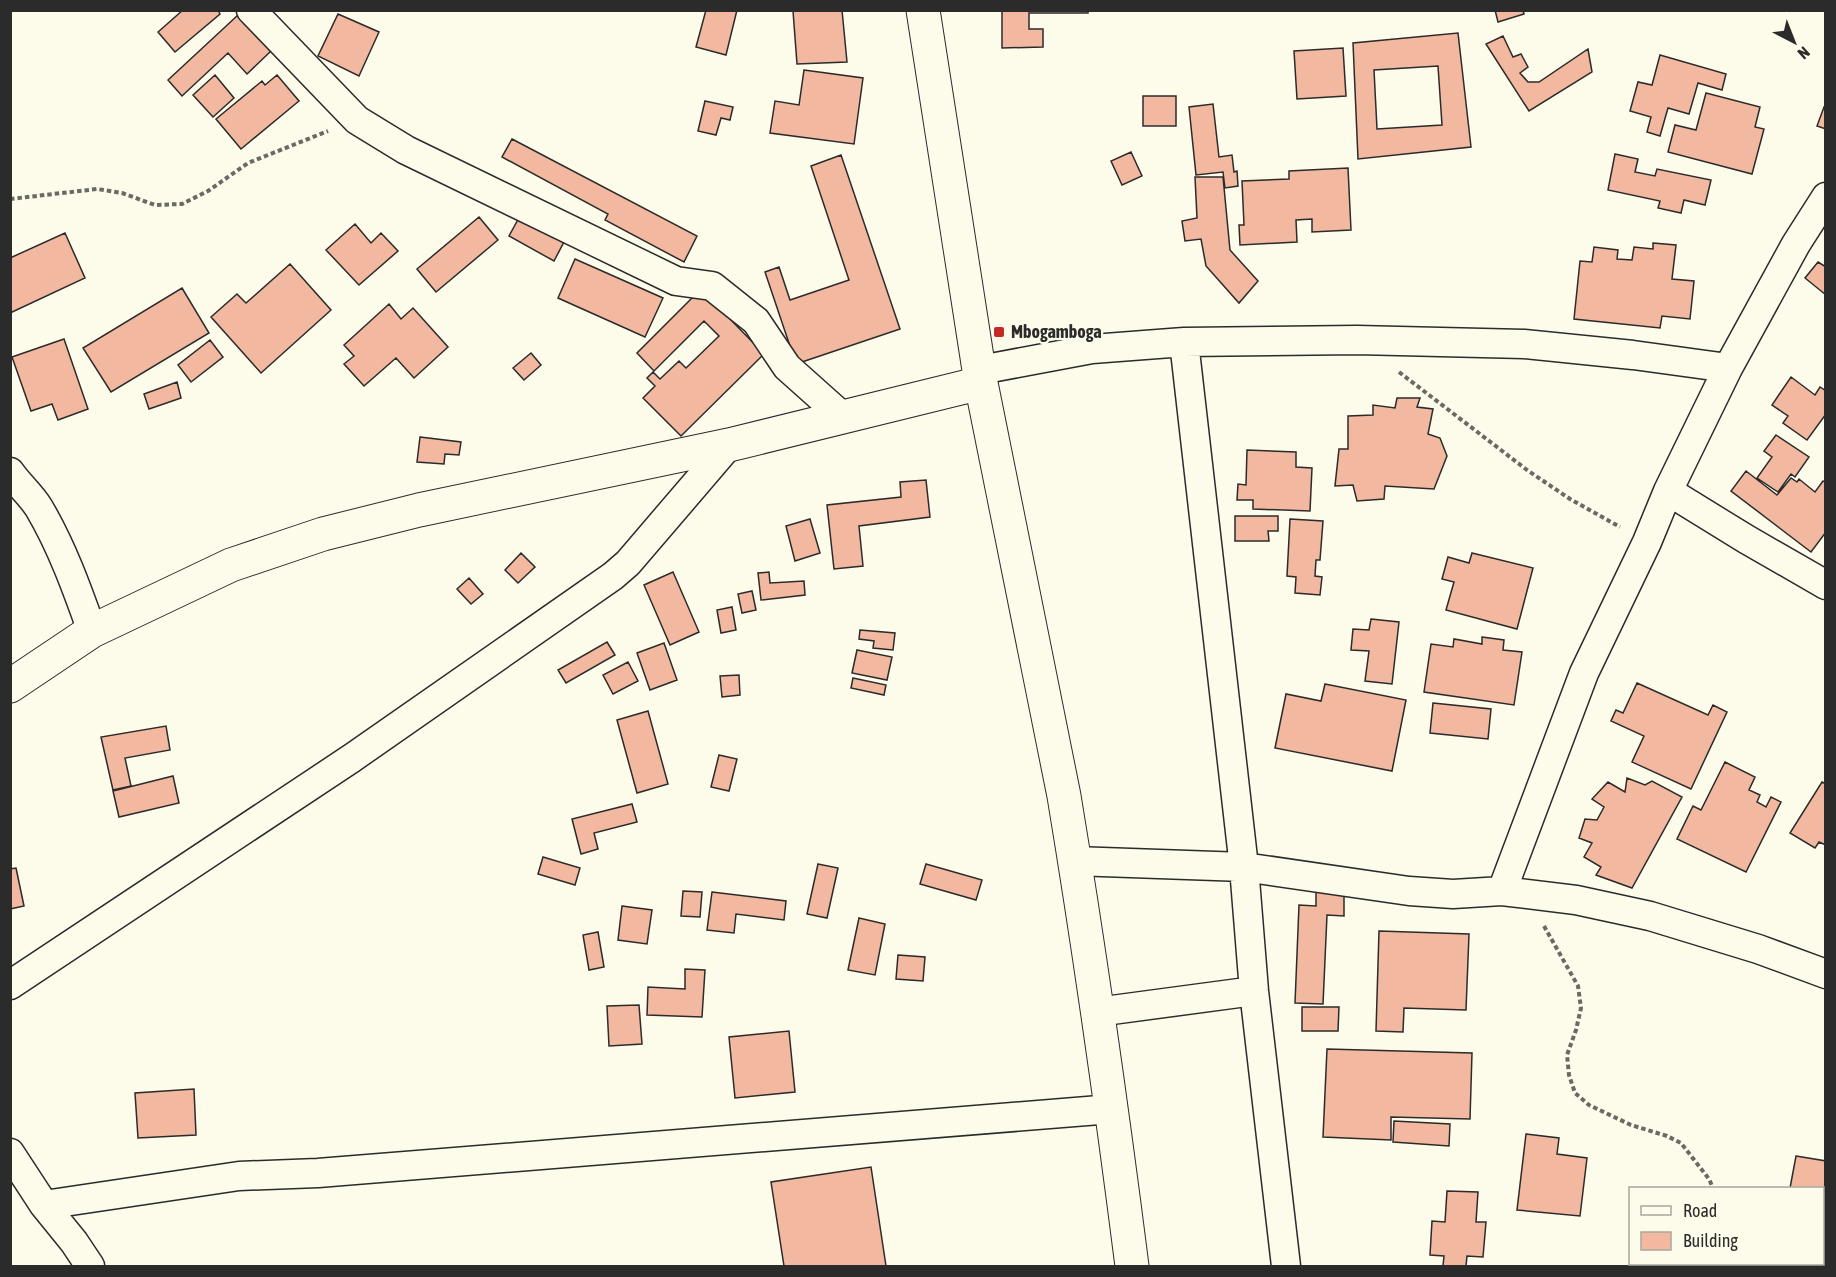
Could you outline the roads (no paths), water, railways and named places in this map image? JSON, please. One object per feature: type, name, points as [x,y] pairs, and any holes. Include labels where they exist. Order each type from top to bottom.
[{"type":"main road","points":[[923,10],[980,377],[1064,796],[1112,1109],[1132,1266]]},
{"type":"main road","points":[[10,686],[92,631],[231,565],[323,534],[419,510],[729,445],[843,417],[980,377]]},
{"type":"street","points":[[251,10],[357,120],[406,150],[676,281],[712,286],[756,321],[787,367],[843,417]]},
{"type":"street","points":[[1514,893],[1584,673],[1728,368],[1796,244],[1826,197]]},
{"type":"street","points":[[980,377],[1092,350],[1184,342],[1357,340],[1524,344],[1728,368]]},
{"type":"street","points":[[1184,342],[1244,867],[1254,991],[1286,1266]]},
{"type":"street","points":[[10,985],[352,758],[613,576],[628,563],[729,445]]},
{"type":"street","points":[[10,472],[38,506],[74,580],[92,631]]},
{"type":"street","points":[[1668,491],[1826,585]]},
{"type":"street","points":[[1074,861],[1244,867],[1409,891],[1453,894],[1514,893],[1576,900],[1650,916],[1758,949],[1826,974]]},
{"type":"street","points":[[1097,1012],[1254,991]]},
{"type":"street","points":[[44,1205],[239,1176],[330,1172],[1112,1109]]},
{"type":"street","points":[[10,1153],[44,1205],[90,1266]]},
{"type":"place","name":"Mbogamboga","points":[[999,332]]}]
